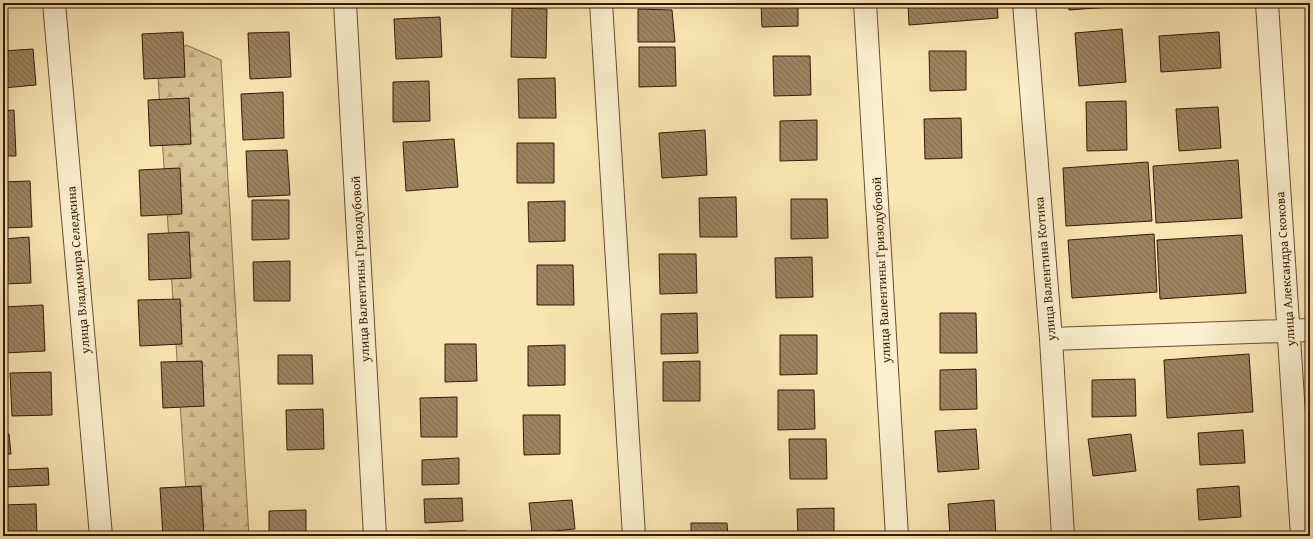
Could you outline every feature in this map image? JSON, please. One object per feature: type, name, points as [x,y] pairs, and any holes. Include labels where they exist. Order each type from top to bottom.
[{"type":"street","name":"улица Владимира Селедкина","points":[[54,3],[101,536]]},
{"type":"street","name":"улица Валентины Гризодубовой","points":[[345,3],[376,536]]},
{"type":"street","points":[[601,3],[634,536]]},
{"type":"street","name":"улица Валентины Гризодубовой","points":[[865,3],[897,536]]},
{"type":"street","name":"улица Валентина Котика","points":[[1024,3],[1051,339],[1063,536]]},
{"type":"street","name":"улица Александра Скокова","points":[[1267,3],[1300,331],[1302,536]]},
{"type":"street","points":[[1051,339],[1300,331]]},
{"type":"green space","points":[[186,45],[221,60],[249,536],[189,536],[157,63]]},
{"type":"building","points":[[761,3],[798,3],[798,26],[762,27]]},
{"type":"building","points":[[908,3],[997,3],[998,18],[909,25]]},
{"type":"building","points":[[1068,3],[1111,3],[1111,7],[1069,10]]},
{"type":"building","points":[[512,8],[547,9],[546,58],[511,57]]},
{"type":"building","points":[[638,9],[672,10],[675,42],[638,42]]},
{"type":"building","points":[[440,17],[442,57],[396,59],[394,19]]},
{"type":"building","points":[[1122,29],[1126,82],[1079,86],[1075,33]]},
{"type":"building","points":[[183,32],[185,77],[144,79],[142,34]]},
{"type":"building","points":[[289,32],[291,77],[250,79],[248,33]]},
{"type":"building","points":[[1219,32],[1221,68],[1161,72],[1159,36]]},
{"type":"building","points":[[639,47],[675,47],[676,86],[639,87]]},
{"type":"building","points":[[33,49],[36,85],[3,88],[3,51]]},
{"type":"building","points":[[929,51],[966,51],[966,90],[930,91]]},
{"type":"building","points":[[773,56],[810,56],[811,95],[774,96]]},
{"type":"building","points":[[555,78],[556,118],[519,118],[518,79]]},
{"type":"building","points":[[429,81],[430,121],[393,122],[393,82]]},
{"type":"building","points":[[283,92],[284,138],[243,140],[241,94]]},
{"type":"building","points":[[189,98],[191,144],[150,146],[148,100]]},
{"type":"building","points":[[1126,101],[1127,150],[1087,151],[1086,102]]},
{"type":"building","points":[[1218,107],[1221,148],[1179,151],[1176,109]]},
{"type":"building","points":[[14,110],[16,156],[3,156],[3,111]]},
{"type":"building","points":[[961,118],[962,158],[925,159],[924,119]]},
{"type":"building","points":[[817,120],[817,160],[780,161],[780,121]]},
{"type":"building","points":[[705,130],[707,175],[662,178],[659,133]]},
{"type":"building","points":[[454,139],[458,187],[406,191],[403,142]]},
{"type":"building","points":[[517,143],[554,143],[554,183],[517,183]]},
{"type":"building","points":[[287,150],[290,195],[248,197],[246,151]]},
{"type":"building","points":[[1238,160],[1242,218],[1156,223],[1153,166]]},
{"type":"building","points":[[1148,162],[1152,221],[1066,226],[1063,168]]},
{"type":"building","points":[[180,168],[182,214],[141,216],[139,170]]},
{"type":"building","points":[[30,181],[32,227],[3,228],[3,182]]},
{"type":"building","points":[[736,197],[737,237],[700,237],[699,198]]},
{"type":"building","points":[[791,199],[827,199],[828,238],[791,239]]},
{"type":"building","points":[[252,200],[289,200],[289,239],[252,240]]},
{"type":"building","points":[[565,201],[565,241],[529,242],[528,202]]},
{"type":"building","points":[[189,232],[191,278],[149,280],[148,234]]},
{"type":"building","points":[[1154,234],[1157,292],[1072,298],[1068,240]]},
{"type":"building","points":[[1242,235],[1246,293],[1160,299],[1157,240]]},
{"type":"building","points":[[29,237],[31,283],[3,284],[3,239]]},
{"type":"building","points":[[659,254],[696,254],[697,293],[660,294]]},
{"type":"building","points":[[812,257],[813,297],[776,298],[775,258]]},
{"type":"building","points":[[290,261],[290,301],[254,301],[253,262]]},
{"type":"building","points":[[537,265],[573,265],[574,305],[537,305]]},
{"type":"building","points":[[180,299],[182,344],[140,346],[138,300]]},
{"type":"building","points":[[43,305],[45,351],[4,353],[3,307]]},
{"type":"building","points":[[697,313],[698,353],[661,354],[661,314]]},
{"type":"building","points":[[940,313],[976,313],[977,353],[940,353]]},
{"type":"building","points":[[780,335],[817,335],[817,374],[780,375]]},
{"type":"building","points":[[445,344],[476,344],[477,381],[445,382]]},
{"type":"building","points":[[565,345],[565,385],[528,386],[528,346]]},
{"type":"building","points":[[1249,354],[1253,412],[1167,418],[1164,360]]},
{"type":"building","points":[[278,355],[312,355],[313,384],[278,384]]},
{"type":"building","points":[[202,361],[204,406],[163,408],[161,362]]},
{"type":"building","points":[[700,361],[700,401],[663,401],[663,362]]},
{"type":"building","points":[[976,369],[977,409],[940,410],[940,370]]},
{"type":"building","points":[[51,372],[52,415],[12,416],[10,373]]},
{"type":"building","points":[[1135,379],[1136,416],[1092,417],[1092,380]]},
{"type":"building","points":[[778,390],[814,390],[815,429],[778,430]]},
{"type":"building","points":[[457,397],[457,437],[421,437],[420,398]]},
{"type":"building","points":[[323,409],[324,449],[287,450],[286,410]]},
{"type":"building","points":[[523,415],[560,415],[560,454],[524,455]]},
{"type":"building","points":[[976,429],[979,469],[938,472],[935,431]]},
{"type":"building","points":[[1243,430],[1245,463],[1200,465],[1198,433]]},
{"type":"building","points":[[3,434],[9,434],[11,454],[3,454]]},
{"type":"building","points":[[1131,434],[1136,471],[1093,476],[1088,439]]},
{"type":"building","points":[[789,439],[826,439],[827,479],[790,479]]},
{"type":"building","points":[[459,458],[459,484],[422,485],[422,460]]},
{"type":"building","points":[[48,468],[49,485],[5,487],[4,470]]},
{"type":"building","points":[[201,486],[204,536],[163,536],[160,488]]},
{"type":"building","points":[[1239,486],[1241,517],[1199,520],[1197,489]]},
{"type":"building","points":[[462,498],[463,521],[425,523],[424,499]]},
{"type":"building","points":[[572,500],[575,529],[532,533],[529,503]]},
{"type":"building","points":[[994,500],[996,536],[950,536],[948,504]]},
{"type":"building","points":[[36,504],[37,536],[3,536],[3,505]]},
{"type":"building","points":[[834,508],[834,536],[798,536],[797,509]]},
{"type":"building","points":[[306,510],[306,536],[269,536],[269,511]]},
{"type":"building","points":[[691,523],[727,523],[728,536],[691,536]]},
{"type":"building","points":[[429,531],[466,531],[466,536],[429,536]]}]
